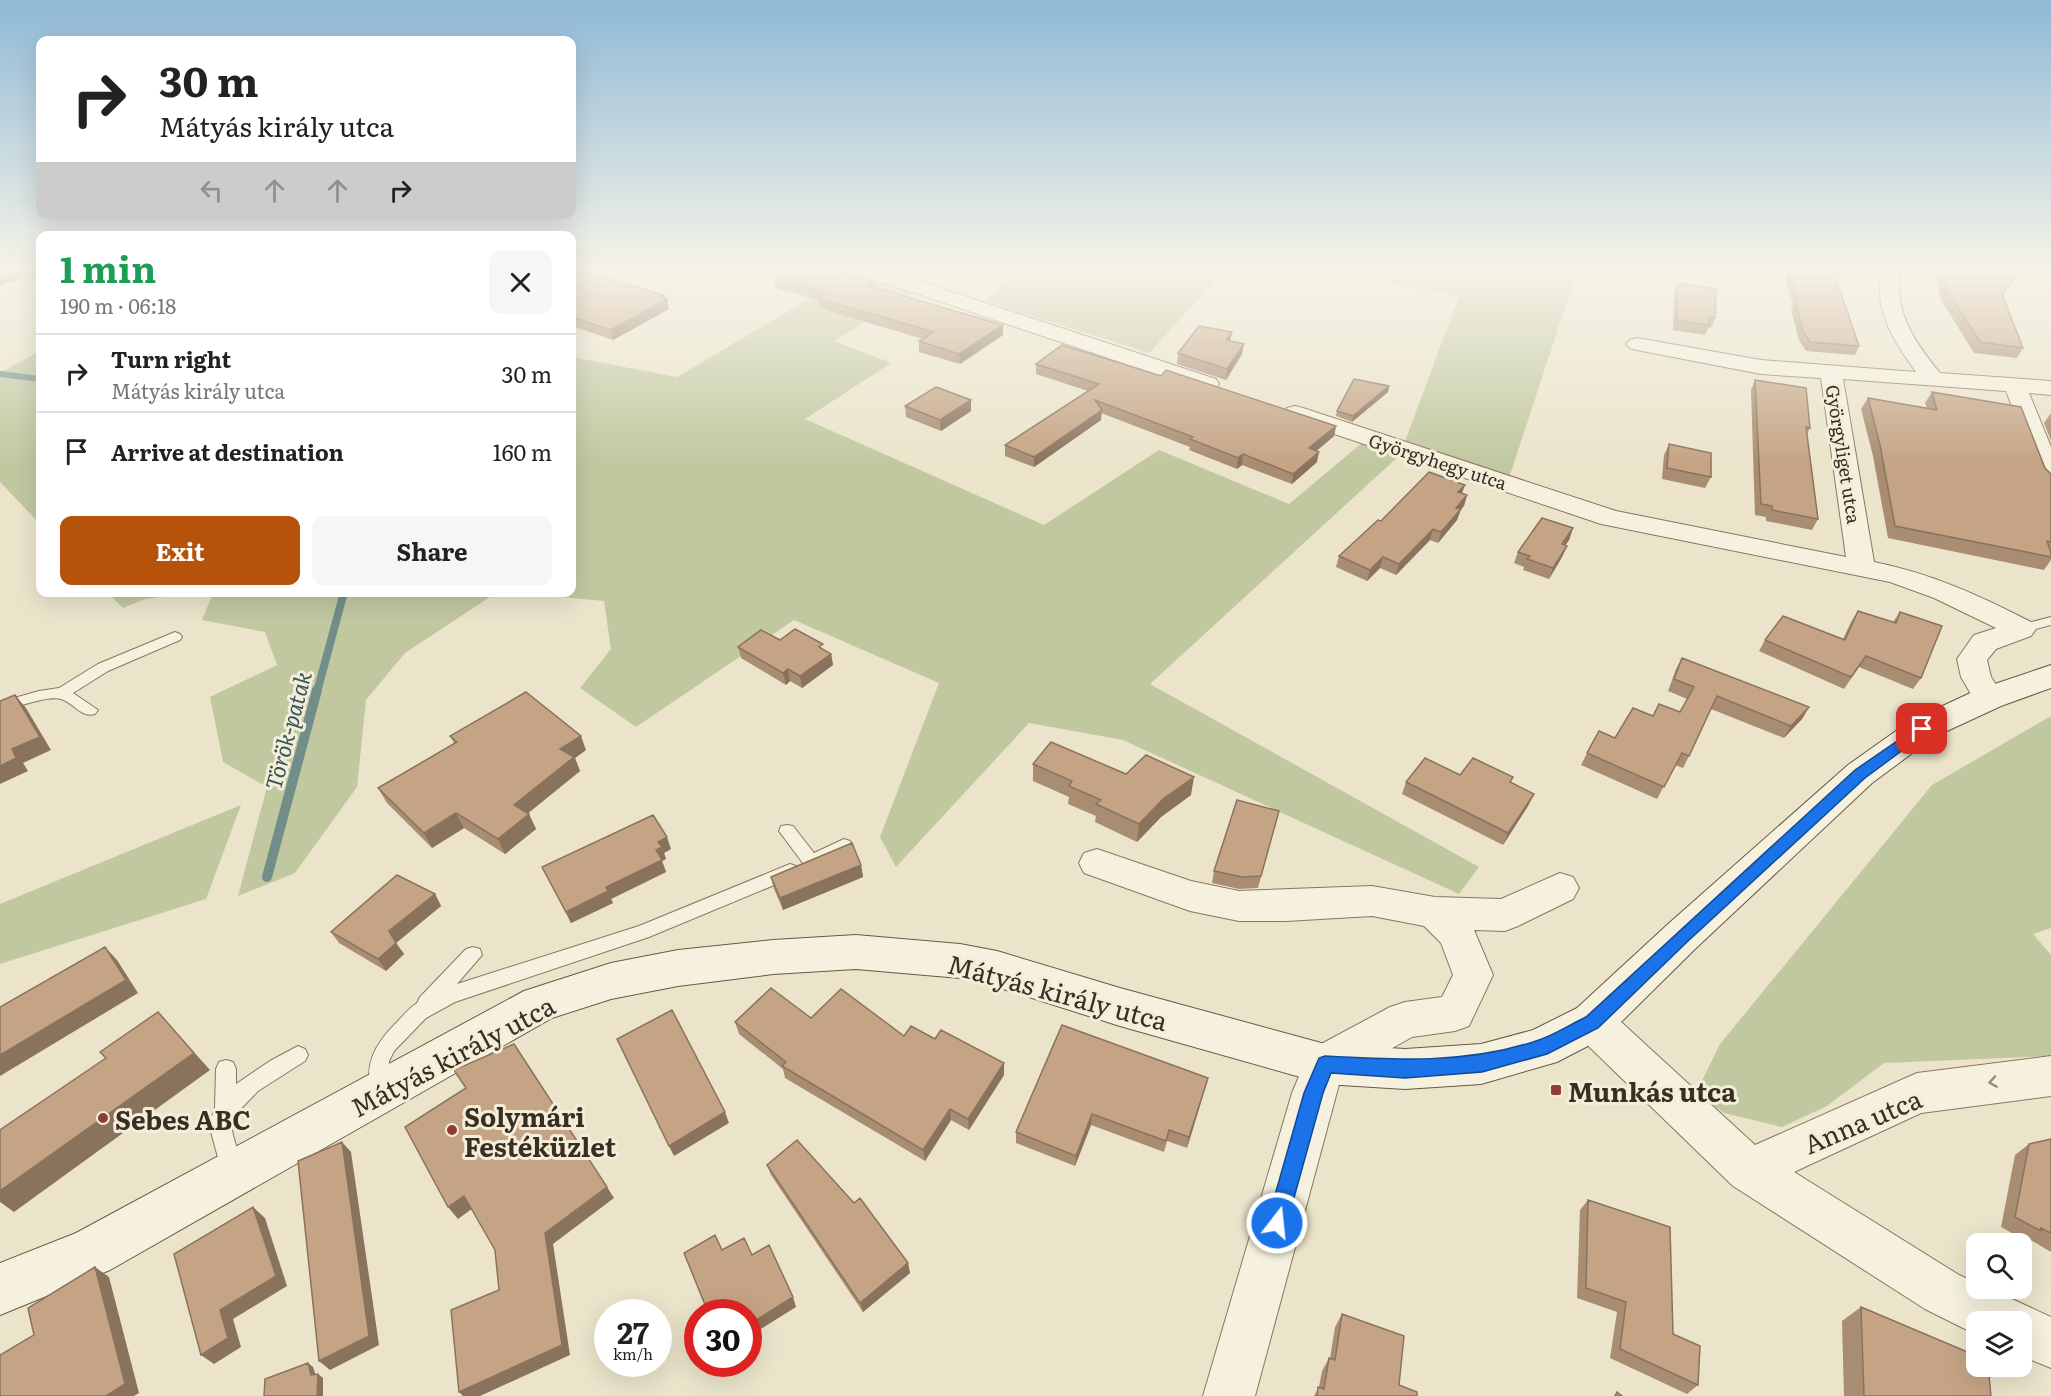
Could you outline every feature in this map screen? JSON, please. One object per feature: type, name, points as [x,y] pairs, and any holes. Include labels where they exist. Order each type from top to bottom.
[{"type":"main road","name":"Mátyás király utca","points":[[0,1289],[92,1252],[539,1004],[611,981],[678,968],[856,952],[960,961],[997,969],[1120,1007],[1325,1064],[1405,1070],[1482,1064],[1541,1048],[1592,1022],[1681,937],[1860,774],[1922,729],[1989,698],[2051,676]]},
{"type":"street","points":[[1055,333],[1226,390]]},
{"type":"street","points":[[1900,333],[1905,345],[1932,378]]},
{"type":"street","points":[[1637,345],[1761,368],[1831,372]]},
{"type":"street","name":"Györgyliget utca","points":[[1861,566],[1831,372],[2051,388]]},
{"type":"street","points":[[2015,385],[2051,478]]},
{"type":"street","name":"Györgyhegy utca","points":[[1271,405],[1610,518],[1861,566],[1937,587],[1968,600],[2021,629]]},
{"type":"street","points":[[1989,698],[1976,677],[1972,659],[1985,642],[2021,629]]},
{"type":"street","points":[[1097,863],[1190,896],[1239,906],[1372,901],[1435,913],[1505,915],[1560,888]]},
{"type":"street","points":[[1229,1396],[1314,1093],[1325,1064],[1405,1020],[1455,1013],[1473,975],[1457,934],[1435,913]]},
{"type":"street","points":[[1592,1022],[1749,1170],[1942,1292],[1981,1311]]},
{"type":"street","name":"Anna utca","points":[[1749,1170],[1917,1093],[2051,1076]]},
{"type":"street","points":[[2032,1334],[2051,1343]]},
{"type":"lane","points":[[2021,629],[2051,621]]},
{"type":"lane","points":[[0,707],[39,696],[63,693],[79,680],[102,667],[175,637]]},
{"type":"lane","points":[[63,693],[90,710]]},
{"type":"lane","points":[[787,831],[811,861]]},
{"type":"lane","points":[[419,1012],[448,996],[503,976],[643,932],[844,846]]},
{"type":"lane","points":[[381,1091],[379,1061],[387,1045],[473,955]]},
{"type":"lane","points":[[225,1108],[247,1087],[298,1055]]},
{"type":"lane","points":[[226,1069],[225,1108],[219,1123],[233,1173]]},
{"type":"green space","points":[[751,333],[847,333],[834,341],[891,363],[805,419],[1044,525],[1159,450],[1289,504],[1363,442],[1400,455],[1150,684],[1479,867],[1459,894],[1123,740],[1029,723],[896,867],[880,837],[939,683],[794,620],[636,727],[580,688],[611,649],[604,601],[560,597],[576,597],[576,358],[677,377]]},
{"type":"green space","points":[[1086,333],[1167,333],[1149,353]]},
{"type":"green space","points":[[1445,333],[1557,333],[1509,478],[1400,455]]},
{"type":"green space","points":[[36,353],[36,520],[0,482],[0,373]]},
{"type":"green space","points":[[112,597],[161,597],[145,599],[123,608]]},
{"type":"green space","points":[[211,597],[490,597],[405,653],[366,700],[357,787],[295,873],[238,896],[267,787],[223,762],[210,697],[277,665],[265,632],[202,620]]},
{"type":"green space","points":[[2051,716],[2051,928],[2033,934],[2051,955],[2051,1056],[1884,1063],[1827,1106],[1782,1127],[1724,1113],[1696,1093],[1720,1044],[1932,785]]},
{"type":"green space","points":[[241,805],[206,899],[0,964],[0,904]]},
{"type":"building","points":[[932,333],[991,333],[959,354],[919,341]]},
{"type":"building","points":[[1193,333],[1231,333],[1226,340],[1244,344],[1227,369],[1178,353]]},
{"type":"building","points":[[1804,333],[1855,333],[1859,346],[1810,342]]},
{"type":"building","points":[[1974,333],[2017,333],[2023,348],[1980,342]]},
{"type":"building","points":[[1062,345],[1161,376],[1166,370],[1336,426],[1309,448],[1319,452],[1293,474],[1243,454],[1238,458],[1190,439],[1193,437],[1095,400],[1102,410],[1034,457],[1005,445],[1099,384],[1036,364]]},
{"type":"building","points":[[1354,379],[1389,386],[1353,416],[1337,411]]},
{"type":"building","points":[[1755,380],[1806,388],[1810,428],[1806,427],[1818,519],[1772,510],[1772,506],[1761,504]]},
{"type":"building","points":[[936,387],[971,400],[940,420],[905,406]]},
{"type":"building","points":[[1932,392],[2021,407],[2045,468],[2051,474],[2051,542],[2047,541],[2051,557],[1895,526],[1880,445],[1868,398],[1937,410]]},
{"type":"building","points":[[1669,444],[1711,453],[1711,477],[1667,468]]},
{"type":"building","points":[[1429,472],[1465,485],[1458,492],[1467,495],[1456,508],[1461,509],[1441,532],[1433,529],[1399,564],[1383,557],[1370,570],[1339,556],[1378,520],[1381,521]]},
{"type":"building","points":[[1542,518],[1573,528],[1562,544],[1567,546],[1553,568],[1527,559],[1530,556],[1518,552]]},
{"type":"building","points":[[1858,611],[1896,623],[1900,612],[1942,626],[1921,678],[1866,656],[1851,677],[1765,640],[1783,616],[1845,640]]},
{"type":"building","points":[[795,629],[823,644],[819,647],[831,654],[800,676],[788,669],[783,673],[738,647],[761,630],[780,640]]},
{"type":"building","points":[[1682,658],[1809,707],[1791,726],[1717,696],[1689,756],[1682,753],[1664,787],[1587,753],[1599,731],[1615,738],[1633,708],[1653,716],[1659,704],[1680,712],[1694,687],[1674,679]]},
{"type":"building","points":[[526,692],[581,736],[560,749],[574,757],[514,805],[529,814],[498,839],[456,813],[424,833],[378,788],[457,742],[450,736]]},
{"type":"building","points":[[15,695],[40,737],[12,749],[16,758],[0,766],[0,701]]},
{"type":"building","points":[[1051,742],[1126,774],[1146,755],[1194,777],[1163,799],[1139,824],[1096,804],[1101,800],[1069,786],[1072,781],[1033,764]]},
{"type":"building","points":[[1425,758],[1460,775],[1473,758],[1513,777],[1510,782],[1534,794],[1508,833],[1406,782]]},
{"type":"building","points":[[1237,800],[1279,811],[1261,876],[1242,877],[1214,871]]},
{"type":"building","points":[[653,815],[667,837],[658,842],[662,847],[656,850],[662,860],[606,887],[608,891],[566,912],[542,867]]},
{"type":"building","points":[[852,843],[861,865],[780,898],[771,877]]},
{"type":"building","points":[[397,875],[435,894],[389,931],[396,943],[378,959],[331,932]]},
{"type":"building","points":[[105,947],[126,980],[0,1055],[0,1007]]},
{"type":"building","points":[[771,988],[811,1018],[841,989],[904,1036],[911,1026],[935,1039],[941,1030],[1004,1063],[968,1119],[950,1109],[923,1150],[782,1066],[786,1062],[735,1022]]},
{"type":"building","points":[[672,1010],[725,1112],[669,1146],[617,1039]]},
{"type":"building","points":[[158,1012],[194,1053],[0,1191],[0,1130],[106,1058],[100,1052]]},
{"type":"building","points":[[1062,1025],[1208,1078],[1189,1137],[1169,1130],[1166,1141],[1092,1114],[1076,1156],[1016,1132]]},
{"type":"building","points":[[514,1044],[607,1187],[545,1233],[562,1345],[459,1392],[451,1310],[499,1290],[495,1250],[464,1196],[448,1207],[405,1127],[466,1088],[454,1070]]},
{"type":"building","points":[[2051,1139],[2051,1233],[2041,1228],[2041,1231],[2015,1217],[2029,1144]]},
{"type":"building","points":[[797,1140],[854,1203],[860,1198],[908,1263],[860,1303],[767,1165]]},
{"type":"building","points":[[342,1142],[369,1336],[319,1361],[298,1161]]},
{"type":"building","points":[[1588,1200],[1670,1227],[1673,1334],[1700,1346],[1698,1385],[1620,1349],[1626,1302],[1586,1288]]},
{"type":"building","points":[[253,1207],[276,1276],[220,1310],[228,1338],[201,1355],[174,1254]]},
{"type":"building","points":[[715,1235],[722,1250],[744,1238],[752,1255],[769,1245],[793,1297],[762,1316],[762,1299],[703,1299],[684,1253]]},
{"type":"building","points":[[95,1267],[125,1384],[106,1396],[0,1396],[0,1355],[34,1335],[28,1308]]},
{"type":"building","points":[[1861,1307],[1966,1351],[1966,1377],[1989,1377],[1991,1396],[1864,1396]]},
{"type":"building","points":[[1342,1314],[1404,1336],[1399,1385],[1417,1392],[1417,1396],[1317,1396],[1318,1387],[1324,1389],[1329,1358],[1335,1360]]},
{"type":"building","points":[[308,1363],[311,1375],[318,1374],[317,1396],[264,1396],[265,1379]]},
{"type":"waterway","name":"Török-patak","points":[[0,374],[36,378]]},
{"type":"waterway","name":"Török-patak","points":[[317,692],[343,597]]},
{"type":"waterway","name":"Török-patak","points":[[267,877],[317,690]]},
{"type":"place","name":"Munkás utca","points":[[1556,1090]]},
{"type":"place","name":"Sebes ABC","points":[[103,1118]]},
{"type":"place","name":"Solymári Festéküzlet","points":[[452,1130]]},
{"type":"route","points":[[1277,1223],[1314,1093],[1325,1064],[1405,1070],[1482,1064],[1541,1048],[1592,1022],[1681,937],[1860,774],[1922,729]]}]
